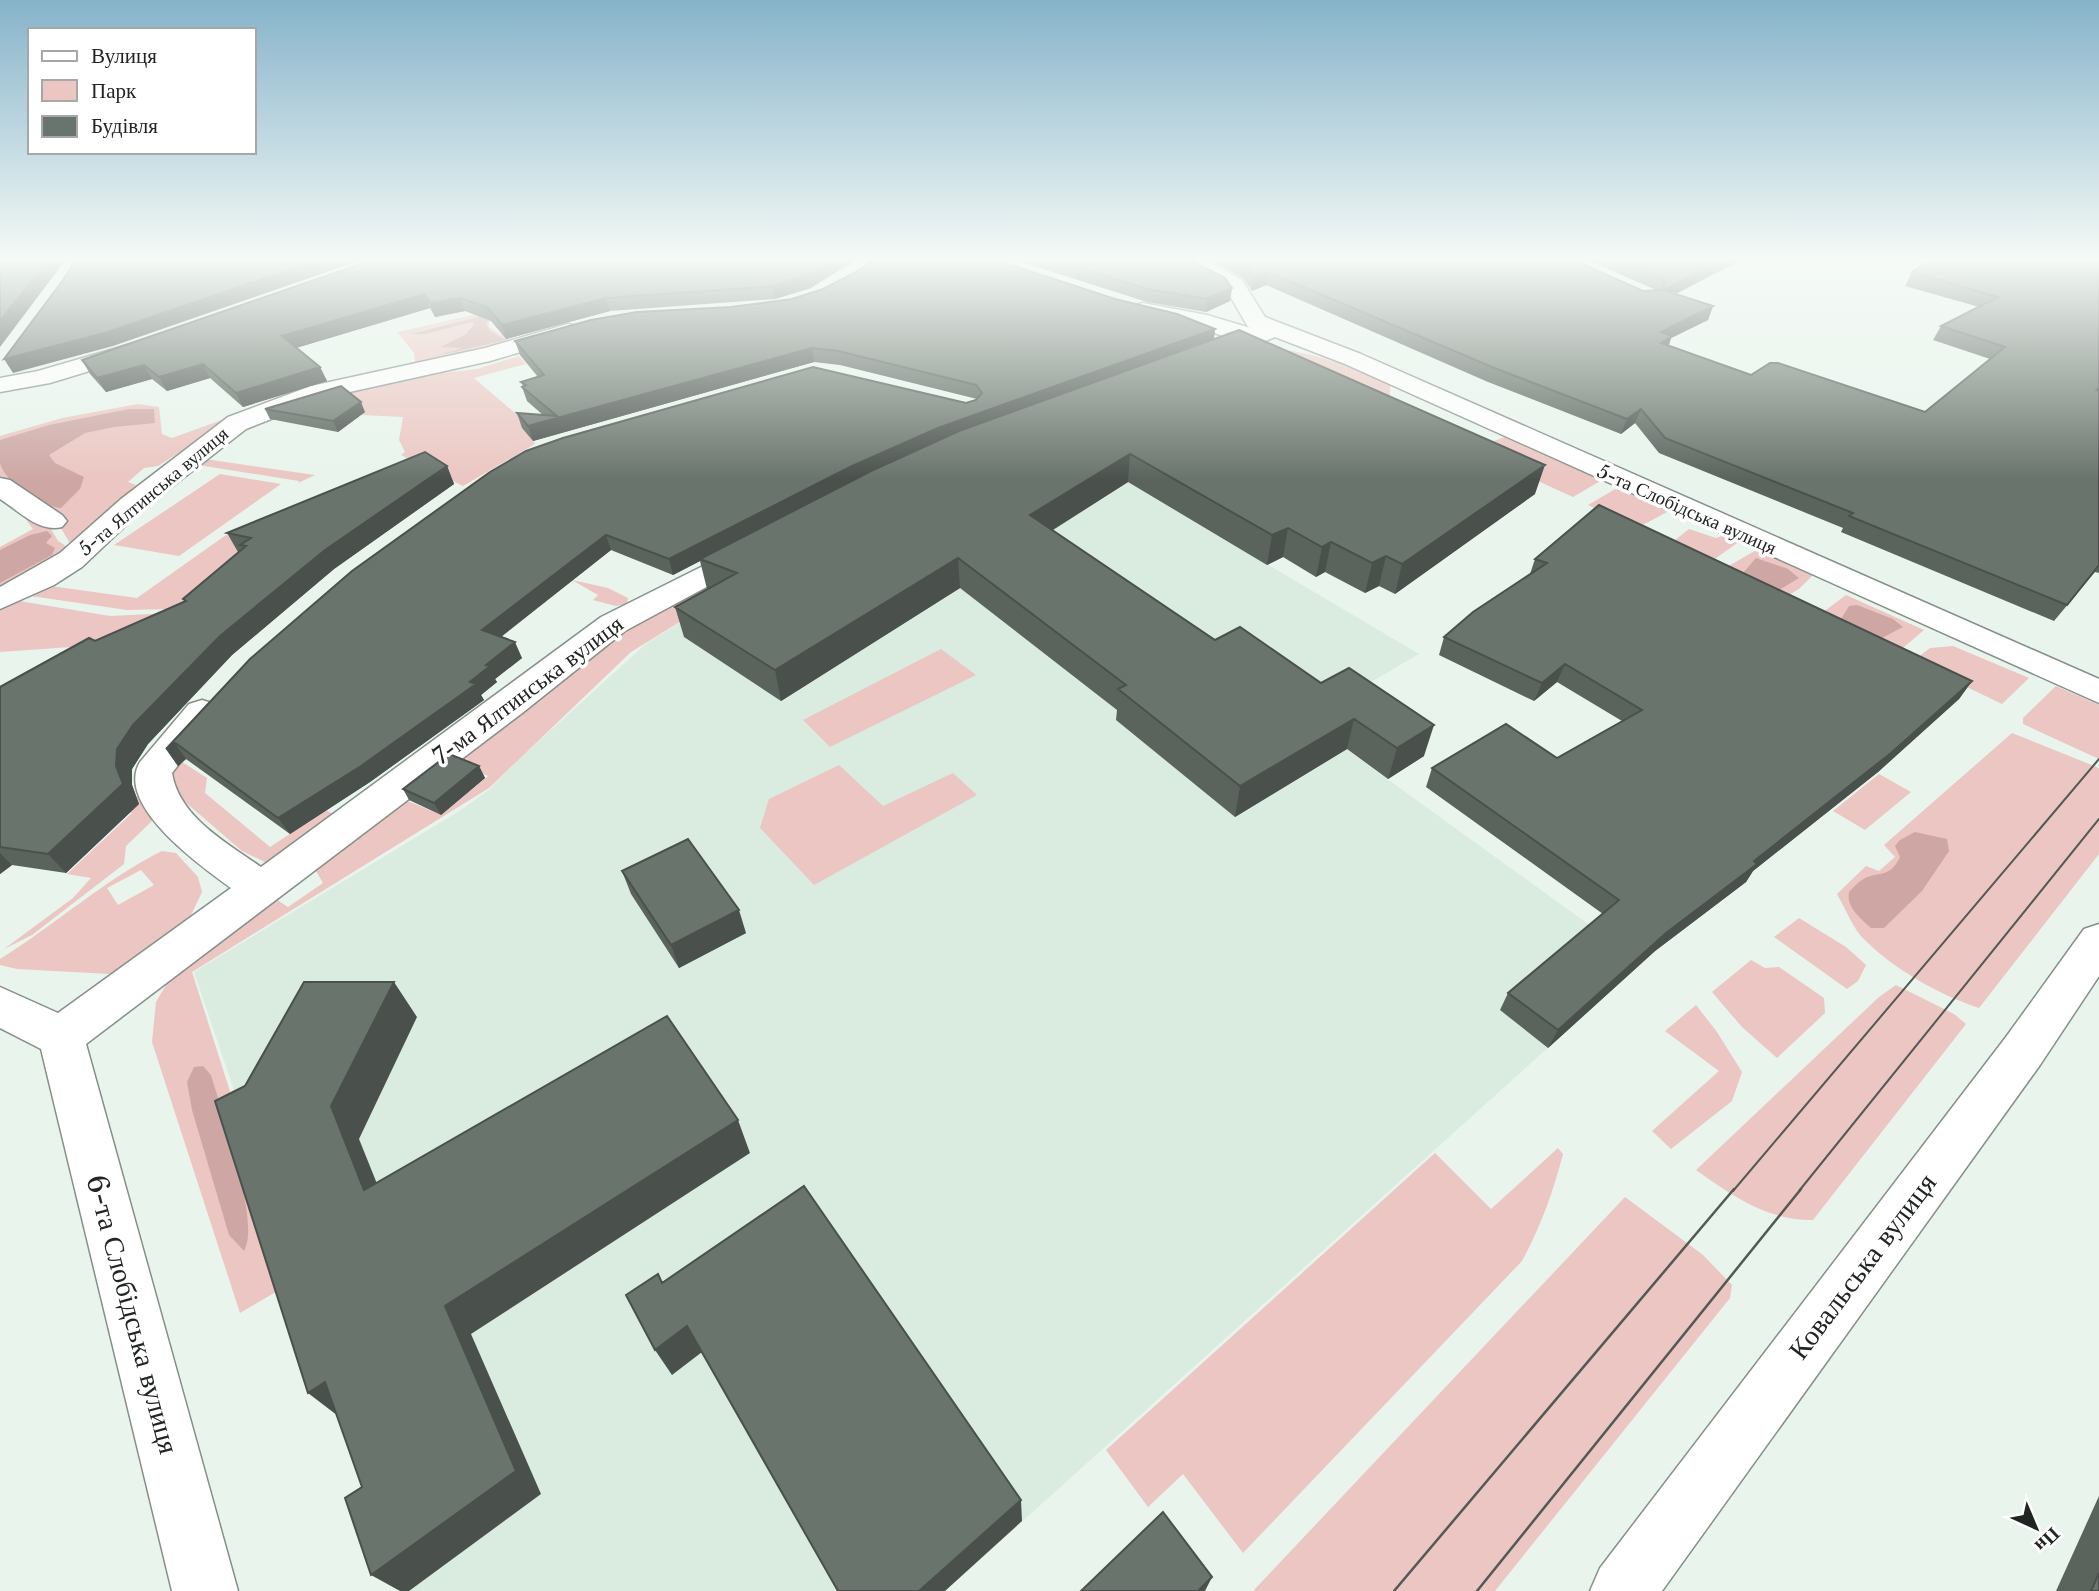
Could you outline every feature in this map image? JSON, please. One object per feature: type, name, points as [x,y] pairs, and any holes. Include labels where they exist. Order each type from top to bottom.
[{"type":"street","name":"5-та Ялтинська вулиця","points":[[0,599],[43,578],[71,560],[131,505],[237,423],[320,391],[491,354],[565,332]]},
{"type":"street","name":"5-та Слобідська вулиця","points":[[1255,332],[1353,359],[2099,692]]},
{"type":"street","points":[[1180,367],[1263,334]]},
{"type":"street","points":[[0,386],[41,378],[153,344]]},
{"type":"street","points":[[0,486],[52,521]]},
{"type":"street","name":"7-ма Ялтинська вулиця","points":[[61,1037],[613,624],[778,537]]},
{"type":"street","points":[[221,691],[163,755],[153,776],[165,809],[179,824],[262,889]]},
{"type":"street","name":"Ковальська вулиця","points":[[1623,1591],[2022,1051],[2099,940]]},
{"type":"street","points":[[0,1006],[61,1037]]},
{"type":"street","name":"6-та Слобідська вулиця","points":[[61,1037],[205,1591]]},
{"type":"shaded area","points":[[492,332],[506,340],[436,356],[463,348],[441,347],[466,334]]},
{"type":"shaded area","points":[[129,409],[154,409],[155,423],[85,433],[49,455],[55,463],[84,477],[80,489],[61,508],[43,503],[25,493],[3,471],[0,463],[0,440],[49,425]]},
{"type":"shaded area","points":[[1038,429],[1419,654],[1316,714],[1347,750],[1642,963],[945,1591],[404,1591],[194,972],[461,810],[490,789],[519,759],[647,643],[826,533]]},
{"type":"shaded area","points":[[47,531],[52,536],[46,543],[55,548],[52,555],[0,583],[0,550],[30,535]]},
{"type":"shaded area","points":[[1756,558],[1788,569],[1799,578],[1779,590],[1743,573]]},
{"type":"shaded area","points":[[1857,605],[1893,619],[1903,627],[1880,639],[1841,619],[1849,606]]},
{"type":"shaded area","points":[[1915,832],[1947,839],[1949,851],[1922,891],[1884,928],[1871,928],[1852,907],[1849,892],[1867,877],[1892,869],[1900,857],[1895,846]]},
{"type":"shaded area","points":[[203,1066],[211,1075],[244,1192],[248,1237],[244,1251],[229,1235],[192,1110],[187,1082],[194,1067]]},
{"type":"green space","points":[[397,332],[497,332],[511,341],[427,363],[415,363],[414,353]]},
{"type":"green space","points":[[1264,348],[1328,360],[1390,384],[1390,403]]},
{"type":"green space","points":[[519,356],[526,364],[474,378],[522,419],[535,444],[463,486],[401,455],[405,452],[399,440],[403,417],[342,414],[310,400],[416,376],[477,369]]},
{"type":"green space","points":[[138,404],[159,407],[162,434],[172,438],[241,413],[158,466],[144,468],[128,482],[136,485],[71,545],[52,513],[0,483],[0,436],[62,418]]},
{"type":"green space","points":[[1505,437],[1602,480],[1573,497],[1469,450]]},
{"type":"green space","points":[[205,459],[315,475],[298,483],[299,481],[198,465]]},
{"type":"green space","points":[[220,474],[281,484],[179,556],[114,545]]},
{"type":"green space","points":[[1617,488],[1669,511],[1637,528],[1588,505]]},
{"type":"green space","points":[[19,510],[47,522],[58,541],[69,548],[0,590],[0,547],[33,529]]},
{"type":"green space","points":[[1689,529],[1716,538],[1726,535],[1740,541],[1709,563],[1669,545]]},
{"type":"green space","points":[[825,532],[631,652],[489,788],[192,972],[291,1283],[240,1313],[152,1042],[156,1002],[169,980],[271,896],[288,907],[323,883],[312,864],[398,797],[441,815],[488,776],[448,759],[627,621]]},
{"type":"green space","points":[[226,535],[243,538],[249,535],[212,608],[127,610],[24,595],[43,585],[137,598]]},
{"type":"green space","points":[[1758,549],[1815,573],[1799,589],[1782,599],[1722,570]]},
{"type":"green space","points":[[572,580],[608,588],[628,598],[627,604],[616,606],[593,600],[598,595]]},
{"type":"green space","points":[[1846,595],[1924,630],[1897,653],[1818,616]]},
{"type":"green space","points":[[13,600],[110,616],[171,613],[85,646],[0,652],[0,606]]},
{"type":"green space","points":[[1953,646],[2029,678],[2002,704],[1913,661],[1930,648]]},
{"type":"green space","points":[[941,649],[976,675],[830,747],[803,720]]},
{"type":"green space","points":[[2056,686],[2099,705],[2099,759],[2023,724],[2023,718]]},
{"type":"green space","points":[[2012,733],[2099,768],[2099,854],[1979,1008],[1919,981],[1890,962],[1857,931],[1837,894],[1866,866],[1879,871],[1895,857],[1884,845]]},
{"type":"green space","points":[[176,758],[207,778],[205,793],[270,847],[326,810],[340,818],[294,849],[267,863],[242,851],[177,795],[173,774]]},
{"type":"green space","points":[[839,765],[883,806],[953,773],[977,795],[814,885],[760,828],[769,799]]},
{"type":"green space","points":[[1879,774],[1911,792],[1865,830],[1833,811]]},
{"type":"green space","points":[[140,794],[153,820],[126,846],[124,864],[32,935],[4,949],[73,898],[91,878],[67,874],[132,813],[103,808],[132,801]]},
{"type":"green space","points":[[162,851],[176,853],[198,877],[202,892],[182,934],[148,957],[110,974],[17,969],[0,965],[0,959]],"holes":[[[141,870],[154,885],[118,905],[107,888]]]},
{"type":"green space","points":[[1799,918],[1846,947],[1866,965],[1858,981],[1847,989],[1774,937]]},
{"type":"green space","points":[[1751,960],[1765,968],[1779,967],[1824,998],[1825,1013],[1777,1058],[1742,1027],[1712,992]]},
{"type":"green space","points":[[1896,985],[1954,1014],[1966,1024],[1813,1220],[1780,1216],[1765,1211],[1737,1198],[1696,1170],[1879,997]]},
{"type":"green space","points":[[1696,1005],[1742,1072],[1732,1101],[1671,1149],[1652,1131],[1719,1071],[1665,1031]]},
{"type":"green space","points":[[1558,1148],[1563,1154],[1555,1182],[1541,1222],[1522,1261],[1243,1553],[1183,1474],[1148,1507],[1106,1450],[1435,1153],[1491,1209]]},
{"type":"green space","points":[[1625,1197],[1703,1255],[1732,1285],[1730,1298],[1495,1591],[1253,1591]]},
{"type":"building","points":[[24,332],[107,332],[105,333],[4,359]]},
{"type":"building","points":[[163,332],[295,332],[282,336],[320,367],[236,393],[203,364],[159,377],[144,365],[97,378],[82,360]]},
{"type":"building","points":[[547,332],[1206,332],[938,428],[850,467],[669,559],[606,535],[482,630],[515,642],[470,682],[476,684],[361,766],[278,818],[174,742],[166,749],[250,659],[352,571],[490,472],[526,451],[813,367],[966,403],[976,400],[982,393],[976,385],[838,351],[812,348],[528,426],[517,413],[557,416],[522,387],[526,385],[521,382],[544,375],[515,341]]},
{"type":"building","points":[[1233,332],[1244,332],[1545,465],[1402,564],[1386,556],[1372,563],[1331,542],[1322,547],[1288,528],[1272,535],[1130,454],[1030,515],[1215,640],[1240,627],[1321,683],[1349,668],[1434,725],[1397,748],[1354,719],[1240,786],[1118,689],[1126,685],[958,558],[775,670],[675,607],[737,573],[700,559],[871,471],[959,431]]},
{"type":"building","points":[[1410,332],[1662,332],[1672,336],[1661,343],[1751,375],[1770,363],[1778,363],[1925,412],[2005,347],[1960,332],[2099,332],[2099,565],[2067,605],[1849,516],[1853,513],[1665,438],[1641,409],[1627,419]]},
{"type":"building","points":[[341,386],[361,402],[333,421],[265,409]]},
{"type":"building","points":[[425,452],[447,466],[325,550],[220,636],[133,725],[117,749],[116,766],[123,784],[48,854],[0,847],[0,687],[89,638],[95,641],[186,601],[183,599],[246,546],[240,545],[251,538],[227,533]]},
{"type":"building","points":[[1599,505],[1972,681],[1891,753],[1754,861],[1757,864],[1666,933],[1558,1030],[1508,993],[1619,900],[1432,768],[1506,724],[1557,758],[1642,710],[1565,664],[1542,683],[1444,637],[1473,612],[1547,563],[1535,559]]},
{"type":"building","points":[[449,754],[479,766],[434,803],[403,789]]},
{"type":"building","points":[[688,839],[739,910],[671,945],[622,871]]},
{"type":"building","points":[[304,982],[394,982],[331,1106],[364,1190],[667,1016],[738,1120],[445,1306],[516,1471],[371,1575],[345,1498],[362,1487],[325,1382],[308,1393],[215,1101],[245,1086]]},
{"type":"building","points":[[804,1186],[1021,1500],[919,1591],[838,1591],[687,1326],[655,1350],[626,1295],[658,1274],[662,1283]]},
{"type":"building","points":[[1163,1512],[1212,1577],[1198,1591],[1081,1591]]},
{"type":"building","points":[[2099,1573],[2099,1591],[2091,1591]]},
{"type":"tram line","points":[[1733,1191],[2099,759]]},
{"type":"tram line","points":[[1799,1191],[2099,819]]},
{"type":"tram line","points":[[1394,1591],[1734,1189]]},
{"type":"tram line","points":[[1477,1591],[1801,1189]]}]
